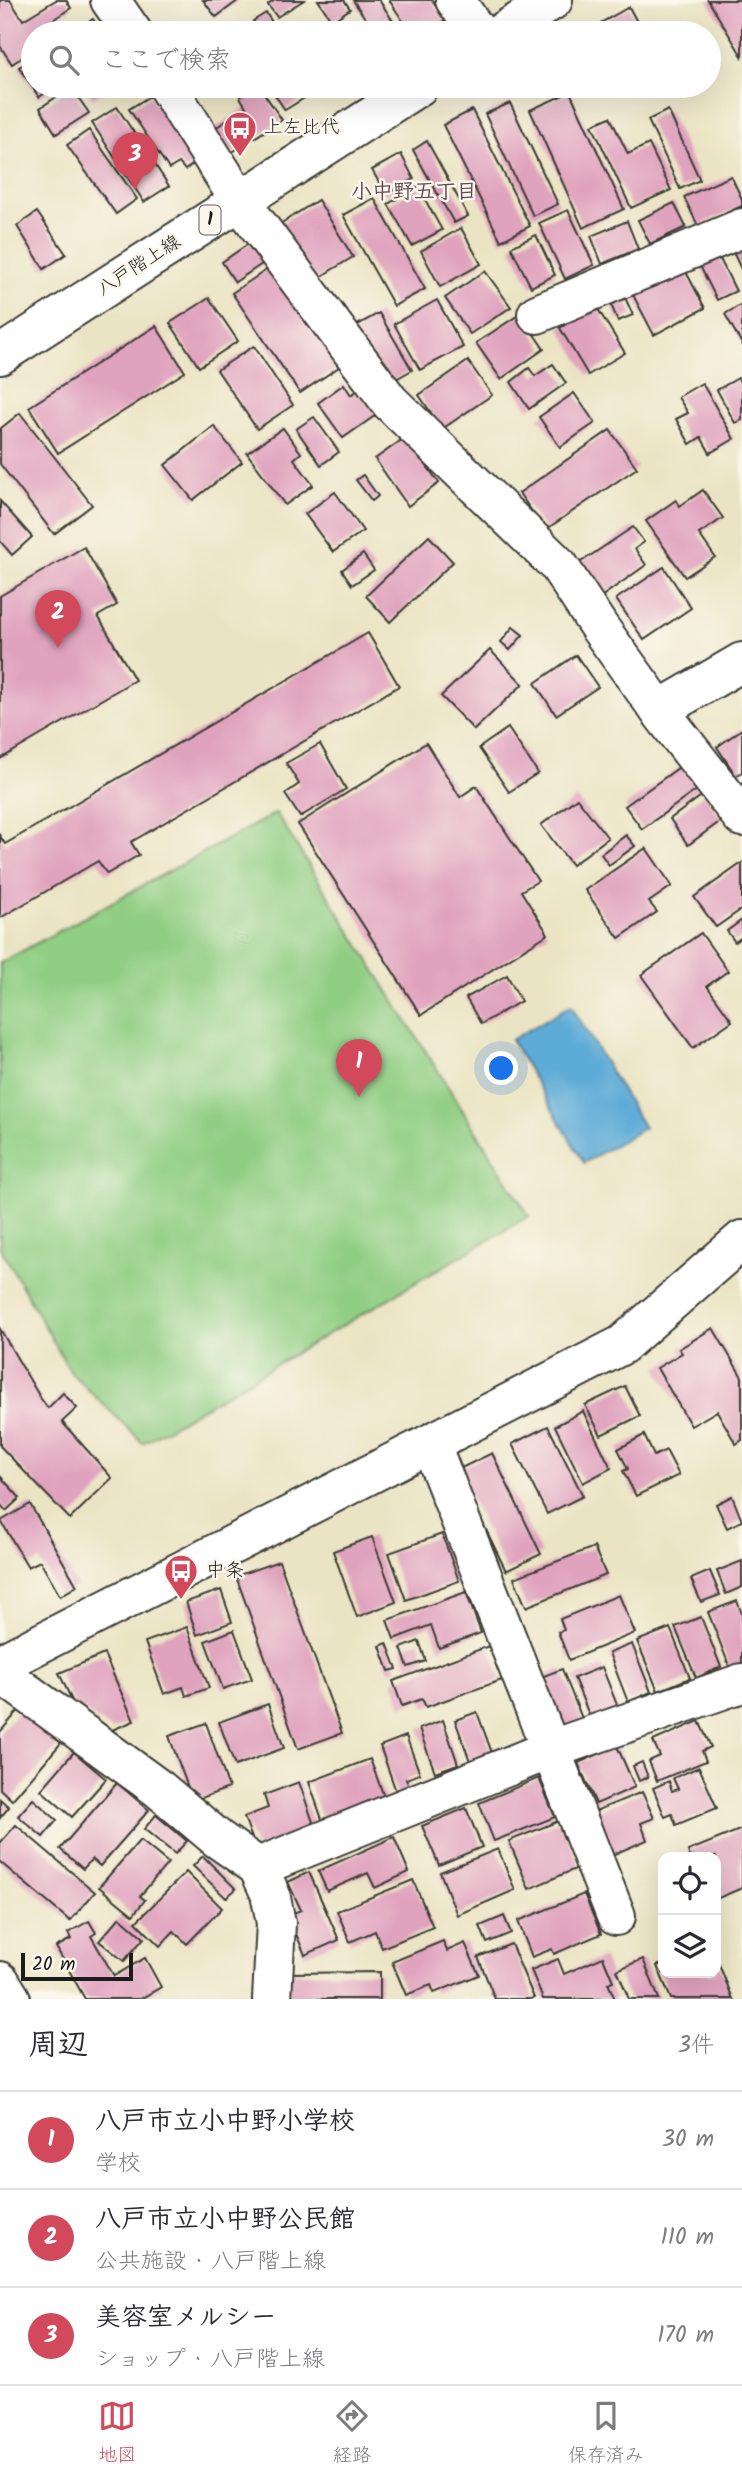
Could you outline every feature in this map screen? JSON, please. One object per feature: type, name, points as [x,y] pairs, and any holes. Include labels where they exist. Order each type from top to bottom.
[{"type":"street","points":[[110,0],[125,21]]},
{"type":"street","points":[[454,0],[469,21]]},
{"type":"street","points":[[520,21],[553,0]]},
{"type":"street","points":[[175,98],[240,201],[390,402],[559,566],[659,710],[742,817]]},
{"type":"street","name":"八戸階上線","points":[[0,355],[400,98]]},
{"type":"street","points":[[537,314],[742,228]]},
{"type":"street","points":[[659,710],[742,662]]},
{"type":"street","points":[[0,1664],[622,1345],[742,1240]]},
{"type":"street","points":[[431,1445],[616,1916]]},
{"type":"street","points":[[0,1673],[159,1789],[218,1839],[258,1867],[270,1893],[276,1923],[271,1999]]},
{"type":"street","points":[[258,1867],[549,1750],[742,1683]]},
{"type":"street","points":[[0,1981],[11,1999]]},
{"type":"green space","points":[[276,813],[529,1216],[143,1443],[71,1373],[0,1247],[0,963]]},
{"type":"water","points":[[571,1005],[644,1128],[584,1163],[511,1040]]},
{"type":"building","points":[[0,0],[10,0],[23,20],[56,0],[66,0],[71,8],[51,21],[21,21],[21,58],[12,64],[0,46]]},
{"type":"building","points":[[203,0],[239,0],[216,17]]},
{"type":"building","points":[[275,0],[304,0],[277,17],[268,5]]},
{"type":"building","points":[[318,0],[344,0],[350,9],[332,21]]},
{"type":"building","points":[[353,0],[379,0],[393,21],[367,21]]},
{"type":"building","points":[[389,0],[432,0],[445,20],[443,21],[403,21]]},
{"type":"building","points":[[708,0],[742,0],[742,56],[721,21]]},
{"type":"building","points":[[629,7],[637,21],[604,21]]},
{"type":"building","points":[[266,13],[271,21],[253,21]]},
{"type":"building","points":[[55,98],[79,98],[89,113],[56,134],[40,108]]},
{"type":"building","points":[[151,98],[195,163],[185,170],[179,163],[169,169],[129,109]]},
{"type":"building","points":[[241,98],[267,98],[282,120],[231,153],[214,129],[246,107]]},
{"type":"building","points":[[277,98],[304,98],[285,110]]},
{"type":"building","points":[[557,98],[573,98],[624,209],[583,228],[530,110]]},
{"type":"building","points":[[510,103],[558,204],[533,216],[485,114]]},
{"type":"building","points":[[117,107],[169,186],[144,202],[92,123]]},
{"type":"building","points":[[472,110],[530,226],[501,241],[443,125]]},
{"type":"building","points":[[668,110],[700,180],[680,189],[648,120]]},
{"type":"building","points":[[610,117],[628,154],[649,144],[671,190],[631,208],[592,125]]},
{"type":"building","points":[[89,130],[137,199],[116,214],[67,145]]},
{"type":"building","points":[[427,141],[468,216],[454,223],[413,150]]},
{"type":"building","points":[[401,154],[414,179],[386,195],[372,170]]},
{"type":"building","points":[[731,176],[742,199],[742,206],[698,226],[684,197]]},
{"type":"building","points":[[418,187],[442,230],[412,246],[388,204]]},
{"type":"building","points":[[374,198],[425,289],[394,306],[343,215]]},
{"type":"building","points":[[318,200],[353,257],[315,280],[280,224]]},
{"type":"building","points":[[674,203],[686,227],[650,244],[638,220]]},
{"type":"building","points":[[568,210],[594,265],[565,279],[539,223]]},
{"type":"building","points":[[37,212],[66,254],[44,269],[17,226]]},
{"type":"building","points":[[627,221],[638,249],[602,264],[591,236]]},
{"type":"building","points":[[461,228],[481,264],[440,287],[421,251]]},
{"type":"building","points":[[536,235],[555,275],[531,287],[511,247]]},
{"type":"building","points":[[251,242],[265,262],[235,282],[222,262]]},
{"type":"building","points":[[742,242],[742,271],[731,248]]},
{"type":"building","points":[[718,255],[736,291],[717,300],[699,264]]},
{"type":"building","points":[[271,267],[339,367],[300,393],[232,293]]},
{"type":"building","points":[[684,268],[705,308],[654,335],[633,295]]},
{"type":"building","points":[[485,271],[511,307],[470,334],[445,298]]},
{"type":"building","points":[[622,291],[633,315],[618,321],[608,298]]},
{"type":"building","points":[[209,298],[238,341],[199,367],[170,323]]},
{"type":"building","points":[[437,300],[463,347],[420,370],[394,324]]},
{"type":"building","points":[[742,304],[742,344],[725,314]]},
{"type":"building","points":[[596,306],[625,353],[588,375],[560,328]]},
{"type":"building","points":[[379,313],[412,370],[389,383],[350,329]]},
{"type":"building","points":[[520,314],[544,349],[501,379],[476,343]]},
{"type":"building","points":[[156,326],[185,372],[58,453],[29,407]]},
{"type":"building","points":[[254,346],[293,405],[257,429],[217,370]]},
{"type":"building","points":[[468,361],[492,395],[442,429],[419,395]]},
{"type":"building","points":[[553,364],[566,383],[529,409],[511,382],[529,368],[535,376]]},
{"type":"building","points":[[738,378],[742,385],[742,420],[735,423],[717,390]]},
{"type":"building","points":[[702,383],[734,439],[710,453],[701,437],[690,444],[676,419],[688,413],[678,397]]},
{"type":"building","points":[[344,384],[351,395],[358,390],[376,415],[343,438],[318,403]]},
{"type":"building","points":[[574,393],[595,423],[560,447],[539,417]]},
{"type":"building","points":[[20,413],[92,505],[54,534],[0,464],[0,429]]},
{"type":"building","points":[[314,417],[339,452],[321,465],[296,429]]},
{"type":"building","points":[[214,426],[242,462],[193,500],[165,465]]},
{"type":"building","points":[[283,428],[301,453],[294,459],[313,485],[285,505],[247,453]]},
{"type":"building","points":[[610,430],[637,468],[545,530],[519,493]]},
{"type":"building","points":[[406,437],[439,483],[408,506],[375,459]]},
{"type":"building","points":[[363,475],[378,496],[372,501],[356,480]]},
{"type":"building","points":[[703,490],[723,518],[699,534],[715,557],[685,577],[646,521],[676,500],[680,506]]},
{"type":"building","points":[[335,492],[363,531],[333,552],[305,514]]},
{"type":"building","points":[[0,501],[32,537],[12,555],[0,541]]},
{"type":"building","points":[[633,527],[644,542],[635,549],[646,565],[598,599],[575,566]]},
{"type":"building","points":[[429,536],[453,562],[390,622],[366,596]]},
{"type":"building","points":[[84,547],[117,605],[98,616],[135,680],[0,759],[0,596]]},
{"type":"building","points":[[363,554],[374,570],[352,585],[342,570]]},
{"type":"building","points":[[664,567],[691,608],[644,640],[616,599]]},
{"type":"building","points":[[513,627],[523,635],[510,650],[501,642]]},
{"type":"building","points":[[368,633],[399,686],[131,842],[139,855],[107,874],[98,861],[0,918],[0,836],[5,844]]},
{"type":"building","points":[[490,650],[523,684],[474,730],[441,696]]},
{"type":"building","points":[[576,655],[598,687],[556,715],[535,683]]},
{"type":"building","points":[[508,728],[538,773],[509,792],[479,748]]},
{"type":"building","points":[[742,729],[742,772],[736,776],[717,747]]},
{"type":"building","points":[[426,743],[460,797],[476,786],[538,881],[521,891],[548,934],[421,1015],[298,824]]},
{"type":"building","points":[[320,744],[346,789],[300,817],[285,794],[299,784],[286,763]]},
{"type":"building","points":[[681,766],[698,789],[642,829],[625,806]]},
{"type":"building","points":[[704,794],[722,820],[688,845],[670,819]]},
{"type":"building","points":[[577,798],[608,838],[572,865],[541,825]]},
{"type":"building","points":[[626,835],[635,846],[609,865],[601,854]]},
{"type":"building","points":[[646,848],[672,886],[649,902],[657,912],[619,938],[585,890]]},
{"type":"building","points":[[742,863],[742,909],[716,927],[694,897]]},
{"type":"building","points":[[742,920],[742,937],[735,942],[727,931]]},
{"type":"building","points":[[701,933],[728,971],[707,986],[732,1021],[693,1048],[641,975]]},
{"type":"building","points":[[507,975],[521,1001],[481,1024],[466,998]]},
{"type":"building","points":[[713,1328],[742,1377],[742,1440],[736,1444],[717,1411],[691,1426],[657,1368],[682,1353],[679,1349]]},
{"type":"building","points":[[0,1329],[48,1408],[63,1393],[77,1408],[62,1422],[112,1478],[70,1519],[0,1446]]},
{"type":"building","points":[[625,1386],[640,1416],[601,1435],[585,1405]]},
{"type":"building","points":[[583,1411],[611,1468],[583,1483],[555,1426]]},
{"type":"building","points":[[548,1426],[583,1496],[547,1514],[512,1444]]},
{"type":"building","points":[[644,1435],[654,1456],[666,1450],[679,1475],[636,1496],[623,1471],[628,1469],[618,1449]]},
{"type":"building","points":[[492,1453],[541,1554],[506,1571],[457,1470]]},
{"type":"building","points":[[0,1476],[20,1498],[6,1511],[0,1504]]},
{"type":"building","points":[[732,1496],[742,1521],[727,1528],[716,1504]]},
{"type":"building","points":[[30,1504],[77,1586],[60,1596],[40,1561],[28,1567],[1,1521]]},
{"type":"building","points":[[442,1534],[459,1581],[406,1600],[389,1553]]},
{"type":"building","points":[[372,1537],[396,1602],[357,1617],[333,1551]]},
{"type":"building","points":[[594,1547],[606,1575],[526,1607],[514,1578]]},
{"type":"building","points":[[279,1561],[342,1733],[298,1749],[236,1576]]},
{"type":"building","points":[[742,1561],[742,1587],[726,1594],[717,1571]]},
{"type":"building","points":[[710,1571],[720,1595],[701,1602],[691,1579]]},
{"type":"building","points":[[221,1590],[232,1622],[197,1635],[186,1602]]},
{"type":"building","points":[[466,1592],[481,1633],[439,1648],[431,1625],[394,1639],[387,1620]]},
{"type":"building","points":[[619,1595],[635,1633],[569,1660],[558,1632],[564,1630],[560,1619]]},
{"type":"building","points":[[737,1601],[742,1614],[742,1663],[730,1668],[708,1612]]},
{"type":"building","points":[[701,1617],[721,1667],[696,1678],[675,1627]]},
{"type":"building","points":[[187,1627],[209,1688],[186,1696],[183,1687],[164,1694],[145,1642]]},
{"type":"building","points":[[670,1628],[690,1678],[658,1691],[637,1641]]},
{"type":"building","points":[[234,1630],[252,1679],[223,1689],[205,1641]]},
{"type":"building","points":[[419,1641],[426,1661],[408,1667],[401,1648]]},
{"type":"building","points":[[387,1643],[397,1669],[389,1671],[380,1646]]},
{"type":"building","points":[[632,1644],[651,1692],[628,1702],[609,1653]]},
{"type":"building","points":[[489,1646],[502,1680],[426,1707],[422,1699],[402,1706],[393,1681]]},
{"type":"building","points":[[104,1654],[134,1721],[112,1730],[74,1705],[59,1673]]},
{"type":"building","points":[[602,1667],[619,1710],[592,1722],[574,1678]]},
{"type":"building","points":[[562,1669],[583,1721],[563,1730],[541,1677]]},
{"type":"building","points":[[268,1704],[284,1748],[235,1766],[219,1722]]},
{"type":"building","points":[[20,1709],[61,1743],[12,1800],[0,1789],[0,1732]]},
{"type":"building","points":[[477,1712],[492,1753],[470,1761],[455,1720]]},
{"type":"building","points":[[443,1720],[458,1764],[435,1772],[419,1729]]},
{"type":"building","points":[[699,1721],[711,1747],[702,1751],[706,1761],[657,1781],[649,1761],[660,1756],[653,1741]]},
{"type":"building","points":[[206,1723],[229,1788],[193,1801],[169,1736]]},
{"type":"building","points":[[406,1736],[420,1774],[406,1779],[410,1789],[397,1794],[380,1746]]},
{"type":"building","points":[[617,1746],[635,1787],[596,1804],[578,1763]]},
{"type":"building","points":[[74,1752],[106,1779],[72,1817],[41,1790]]},
{"type":"building","points":[[370,1759],[386,1802],[324,1825],[309,1782]]},
{"type":"building","points":[[642,1762],[648,1777],[639,1781],[633,1766]]},
{"type":"building","points":[[699,1767],[717,1808],[676,1825],[672,1814],[665,1817],[653,1788],[669,1781],[672,1791],[678,1789],[673,1778]]},
{"type":"building","points":[[539,1778],[555,1817],[494,1841],[479,1803]]},
{"type":"building","points":[[299,1782],[315,1828],[256,1849],[244,1817],[268,1808],[264,1795]]},
{"type":"building","points":[[117,1783],[149,1810],[100,1866],[92,1859],[83,1869],[60,1849]]},
{"type":"building","points":[[642,1792],[654,1818],[641,1823],[647,1840],[612,1855],[593,1812]]},
{"type":"building","points":[[0,1799],[9,1807],[0,1818]]},
{"type":"building","points":[[33,1799],[57,1820],[43,1837],[18,1816]]},
{"type":"building","points":[[466,1808],[482,1847],[439,1865],[422,1826]]},
{"type":"building","points":[[156,1815],[187,1841],[175,1854],[144,1829]]},
{"type":"building","points":[[561,1820],[580,1867],[529,1889],[509,1841]]},
{"type":"building","points":[[16,1825],[95,1892],[70,1921],[0,1862],[0,1843]]},
{"type":"building","points":[[742,1829],[742,1888],[721,1897],[721,1852],[688,1851]]},
{"type":"building","points":[[394,1837],[409,1872],[375,1888],[368,1873],[327,1891],[318,1871]]},
{"type":"building","points":[[140,1840],[168,1863],[140,1896],[145,1900],[133,1915],[99,1887]]},
{"type":"building","points":[[498,1849],[515,1890],[457,1915],[440,1872]]},
{"type":"building","points":[[203,1856],[236,1889],[226,1898],[193,1866]]},
{"type":"building","points":[[186,1872],[222,1908],[187,1944],[174,1931],[160,1946],[136,1922]]},
{"type":"building","points":[[309,1872],[339,1940],[305,1955],[288,1915],[301,1910],[288,1882]]},
{"type":"building","points":[[413,1880],[433,1927],[382,1948],[375,1931],[350,1942],[337,1911]]},
{"type":"building","points":[[584,1894],[601,1934],[554,1954],[552,1949],[532,1957],[518,1921]]},
{"type":"building","points":[[504,1916],[511,1933],[487,1943],[480,1926]]},
{"type":"building","points":[[120,1917],[144,1938],[124,1961],[99,1941]]},
{"type":"building","points":[[89,1921],[96,1933],[91,1936],[114,1976],[145,1958],[161,1987],[140,1999],[85,1999],[56,1947],[71,1939],[68,1933]]},
{"type":"building","points":[[443,1941],[447,1951],[465,1943],[479,1975],[434,1993],[431,1985],[406,1995],[392,1962]]},
{"type":"building","points":[[511,1944],[534,1998],[495,1999],[478,1957]]},
{"type":"building","points":[[603,1957],[613,1981],[608,1983],[615,1999],[543,1999],[531,1970],[558,1959],[564,1974]]},
{"type":"building","points":[[643,1959],[659,1999],[629,1999],[617,1970]]},
{"type":"building","points":[[721,1969],[733,1999],[671,1999],[662,1978],[721,1978]]},
{"type":"building","points":[[380,1972],[380,1999],[289,1999],[288,1973]]},
{"type":"place","name":"上左比代","points":[[240,158]]},
{"type":"place","name":"美容室メルシー","points":[[135,190]]},
{"type":"place","name":"八戸市立小中野公民館","points":[[58,648]]},
{"type":"place","name":"八戸市立小中野小学校","points":[[359,1097]]},
{"type":"place","name":"中条","points":[[181,1601]]},
{"type":"district","name":"小中野五丁目","points":[[414,192]]}]
